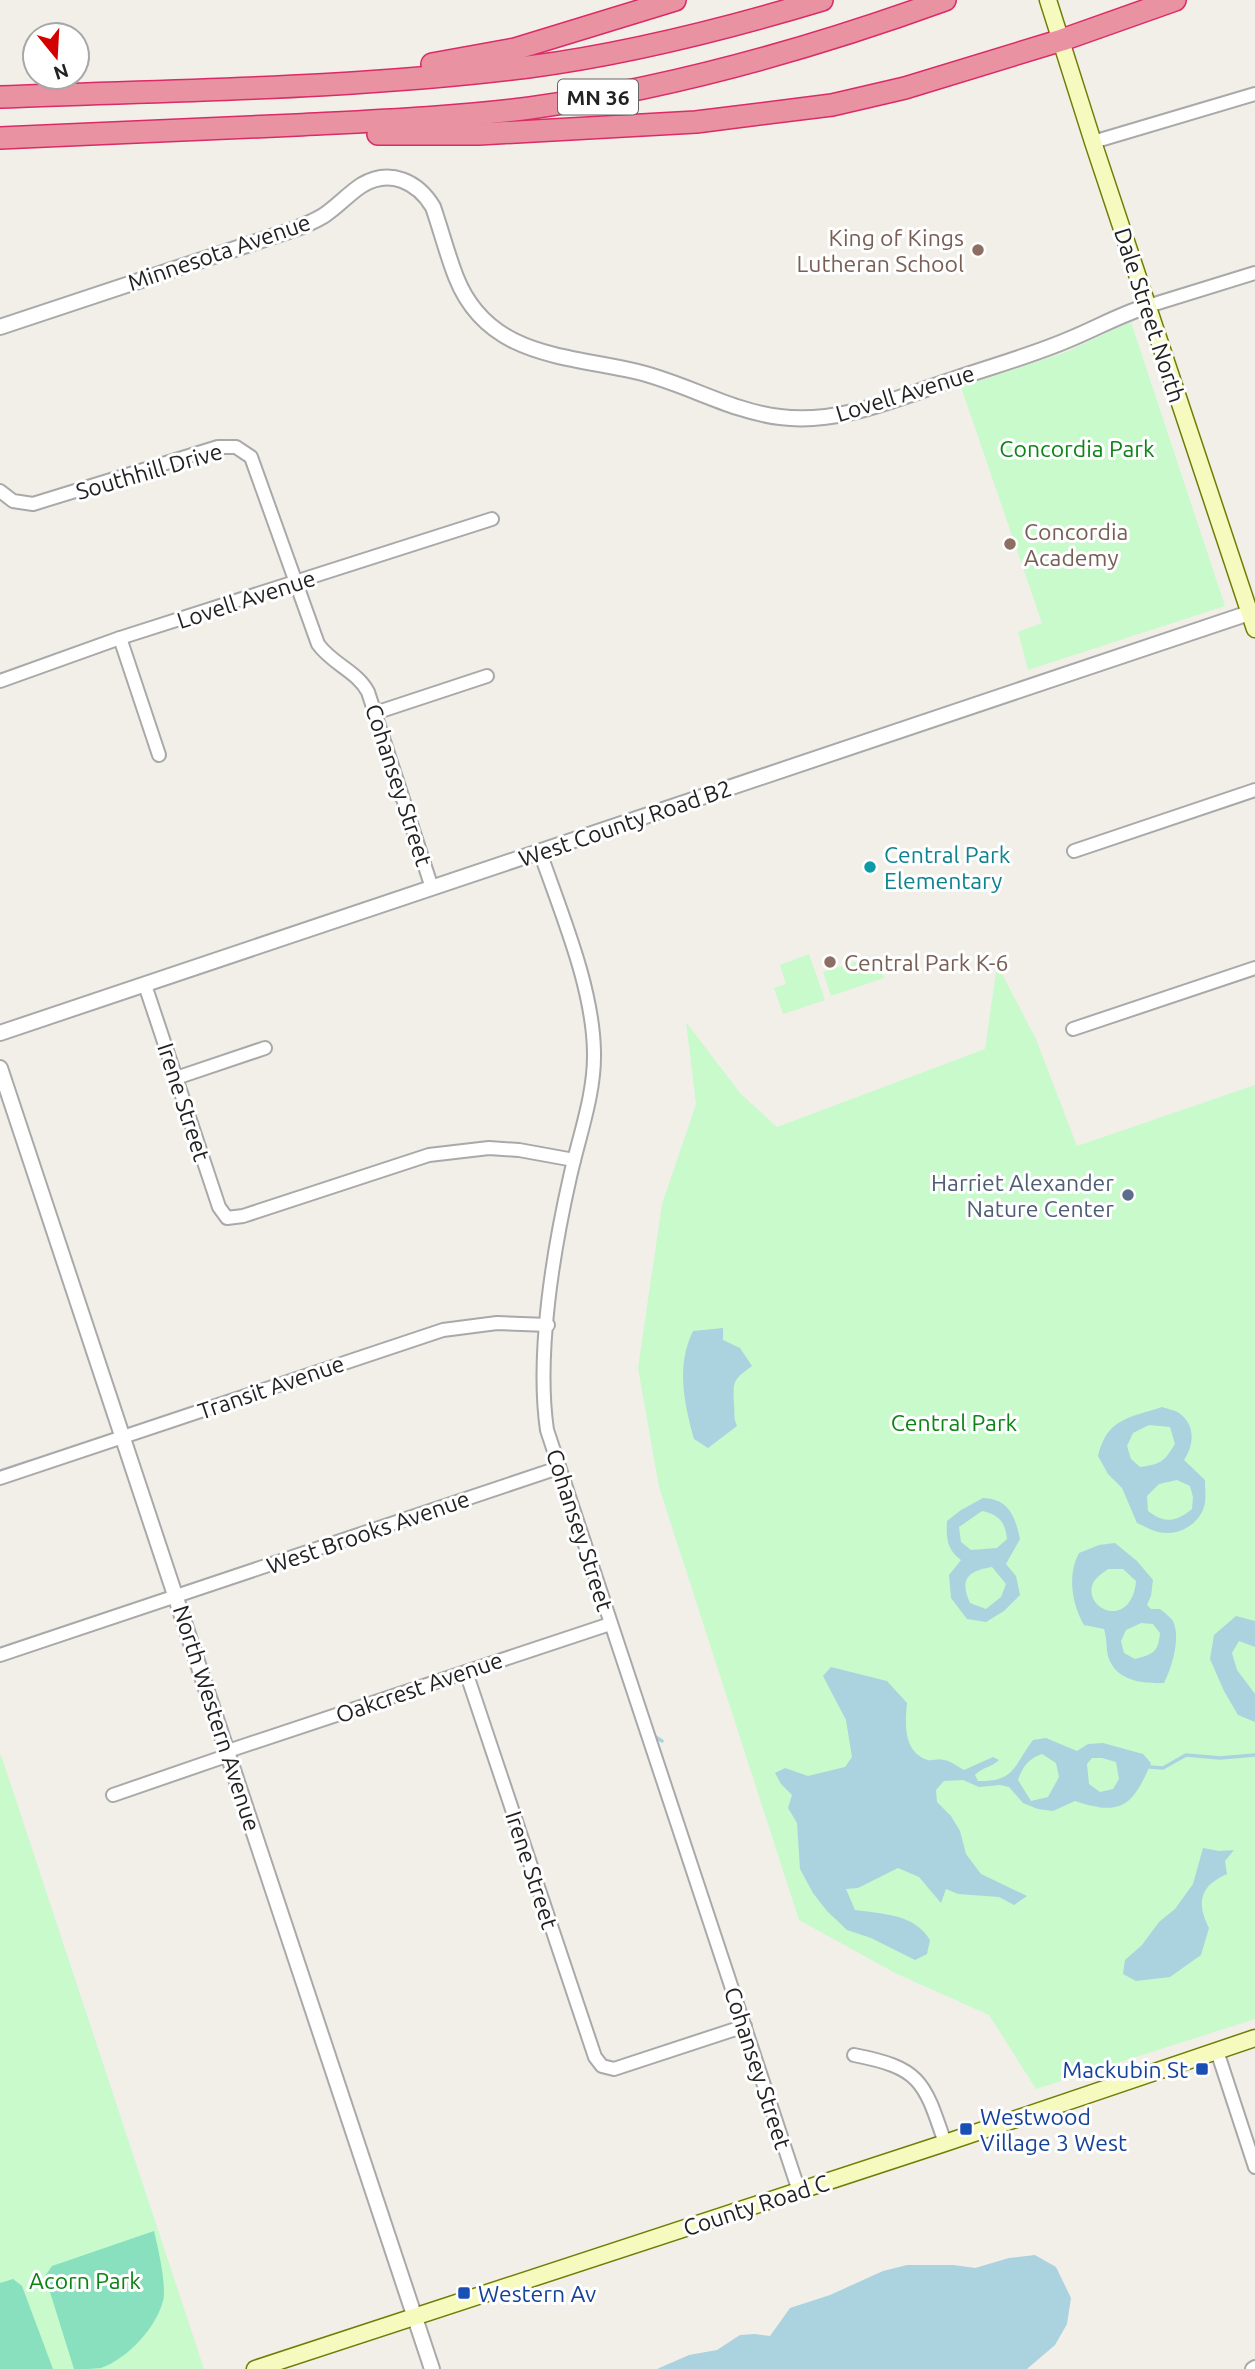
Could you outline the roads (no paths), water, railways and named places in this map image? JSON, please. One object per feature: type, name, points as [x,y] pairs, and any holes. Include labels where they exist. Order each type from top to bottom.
[{"type":"highway","points":[[574,30],[642,0]]},
{"type":"highway","points":[[235,88],[467,58],[515,49],[675,0]]},
{"type":"highway","name":"MN 36","points":[[0,97],[427,78],[530,67],[679,39],[822,0]]},
{"type":"highway","name":"MN 36","points":[[0,138],[425,119],[474,114],[635,90],[790,52],[945,0]]},
{"type":"highway","points":[[239,128],[306,132],[466,134],[696,122],[759,115],[832,105],[905,88],[1062,40],[1175,0]]},
{"type":"main road","name":"Dale Street North","points":[[1048,0],[1253,618]]},
{"type":"main road","name":"County Road C","points":[[255,2369],[946,2143],[1255,2038]]},
{"type":"street","points":[[1093,142],[1255,94]]},
{"type":"street","name":"Minnesota Avenue","points":[[0,327],[292,230],[323,216],[372,180],[386,177],[411,183],[427,196]]},
{"type":"street","name":"Lovell Avenue","points":[[427,196],[463,292],[477,313],[498,333],[527,348],[643,373],[728,405],[779,417],[821,417],[870,407],[1052,346],[1128,312],[1255,273]]},
{"type":"street","name":"Southhill Drive","points":[[0,491],[13,501],[33,504],[218,447],[236,447],[244,451],[255,464],[295,583]]},
{"type":"street","name":"Lovell Avenue","points":[[0,681],[120,638],[492,519]]},
{"type":"street","name":"Cohansey Street","points":[[295,583],[318,644],[330,658],[363,682],[432,888]]},
{"type":"street","name":"West County Road B2","points":[[0,1033],[1253,618]]},
{"type":"street","points":[[120,638],[159,755]]},
{"type":"street","points":[[375,713],[487,676]]},
{"type":"street","points":[[1074,851],[1255,790]]},
{"type":"street","name":"Cohansey Street","points":[[540,852],[583,981],[593,1030],[593,1078],[556,1248],[543,1380],[547,1430],[799,2191]]},
{"type":"street","points":[[1073,1030],[1255,968]]},
{"type":"street","name":"Irene Street","points":[[145,985],[219,1207],[227,1218],[243,1216],[400,1164],[459,1150],[519,1150],[574,1160]]},
{"type":"street","points":[[176,1078],[265,1048]]},
{"type":"street","name":"North Western Avenue","points":[[0,1068],[432,2369]]},
{"type":"street","name":"Transit Avenue","points":[[0,1478],[443,1330],[497,1323],[548,1325]]},
{"type":"street","name":"West Brooks Avenue","points":[[0,1655],[558,1468]]},
{"type":"street","name":"Oakcrest Avenue","points":[[113,1795],[610,1623]]},
{"type":"street","name":"Irene Street","points":[[466,1672],[595,2057],[601,2066],[614,2069],[745,2026]]},
{"type":"street","points":[[1217,2051],[1255,2167]]},
{"type":"street","points":[[854,2055],[894,2064],[915,2079],[931,2100],[946,2143]]},
{"type":"water","points":[[723,1328],[723,1340],[740,1348],[752,1366],[734,1385],[734,1414],[737,1426],[708,1448],[694,1439],[685,1398],[683,1371],[693,1331]]},
{"type":"water","points":[[1162,1407],[1177,1412],[1188,1423],[1192,1435],[1184,1460],[1205,1480],[1205,1503],[1199,1517],[1188,1527],[1173,1533],[1158,1532],[1137,1523],[1122,1488],[1108,1474],[1098,1456],[1107,1434],[1121,1421]],"holes":[[[1149,1425],[1170,1427],[1175,1444],[1161,1461],[1140,1467],[1131,1459],[1127,1446],[1133,1433]],[[1177,1480],[1190,1486],[1192,1509],[1181,1517],[1170,1520],[1148,1511],[1147,1496],[1159,1484]]]},
{"type":"water","points":[[983,1498],[999,1502],[1005,1505],[1013,1516],[1020,1539],[1006,1564],[1016,1576],[1020,1595],[1004,1611],[986,1622],[967,1619],[951,1598],[949,1575],[961,1560],[948,1543],[947,1521]],"holes":[[[982,1511],[1000,1520],[1007,1539],[997,1548],[971,1550],[961,1542],[959,1527]],[[992,1567],[1006,1584],[1001,1597],[986,1609],[970,1603],[965,1588],[972,1574]]]},
{"type":"water","points":[[1115,1543],[1137,1561],[1153,1580],[1147,1605],[1151,1609],[1160,1609],[1173,1621],[1176,1644],[1164,1683],[1147,1683],[1123,1676],[1108,1656],[1104,1629],[1084,1625],[1080,1617],[1072,1589],[1075,1562],[1079,1553],[1099,1545]],"holes":[[[1108,1569],[1123,1569],[1136,1581],[1133,1596],[1127,1605],[1119,1610],[1102,1608],[1092,1595],[1095,1581]],[[1141,1623],[1153,1624],[1160,1633],[1159,1640],[1154,1652],[1135,1659],[1124,1653],[1121,1641],[1126,1630]]]},
{"type":"water","points":[[1236,1616],[1255,1621],[1255,1647],[1239,1641],[1232,1653],[1237,1670],[1255,1694],[1255,1722],[1238,1715],[1210,1659],[1214,1635]]},
{"type":"water","points":[[831,1667],[887,1681],[907,1703],[907,1736],[914,1751],[920,1756],[928,1760],[947,1761],[964,1770],[993,1757],[999,1760],[975,1775],[978,1781],[1000,1779],[1007,1775],[1033,1740],[1046,1738],[1077,1751],[1088,1744],[1103,1743],[1143,1754],[1151,1763],[1131,1798],[1124,1804],[1104,1808],[1075,1801],[1053,1811],[1038,1809],[1023,1803],[1009,1787],[979,1787],[963,1780],[944,1781],[936,1790],[937,1802],[951,1816],[960,1831],[966,1854],[981,1874],[1027,1896],[1014,1905],[999,1897],[958,1894],[946,1889],[941,1903],[919,1877],[898,1868],[858,1888],[846,1889],[855,1910],[887,1914],[907,1920],[924,1931],[930,1940],[927,1954],[915,1960],[871,1938],[847,1930],[813,1893],[800,1869],[797,1823],[788,1808],[792,1795],[775,1773],[785,1768],[808,1776],[845,1767],[852,1757],[846,1720],[823,1676]],"holes":[[[1042,1754],[1056,1763],[1059,1777],[1048,1797],[1031,1801],[1018,1780],[1027,1764]],[[1092,1758],[1116,1762],[1119,1779],[1113,1789],[1100,1792],[1089,1784],[1087,1764]]]},
{"type":"water","points":[[1203,1848],[1234,1850],[1225,1861],[1227,1874],[1211,1884],[1203,1896],[1203,1910],[1209,1928],[1201,1955],[1170,1977],[1136,1981],[1123,1974],[1125,1960],[1142,1945],[1159,1922],[1175,1909],[1193,1884]]},
{"type":"water","points":[[1035,2255],[1056,2267],[1071,2298],[1067,2324],[1055,2345],[1027,2369],[657,2369],[689,2355],[717,2350],[740,2335],[770,2336],[790,2308],[830,2295],[883,2271],[907,2265],[975,2268],[1009,2258]]},
{"type":"waterway","points":[[0,1471],[31,1461]]},
{"type":"waterway","points":[[550,1474],[556,1478],[574,1530]]},
{"type":"waterway","points":[[654,1736],[662,1741]]},
{"type":"waterway","points":[[1150,1767],[1163,1768],[1186,1755],[1220,1758],[1255,1755]]},
{"type":"place","name":"King of Kings Lutheran School","points":[[978,250]]},
{"type":"place","name":"Concordia Academy","points":[[1010,544]]},
{"type":"place","name":"Central Park Elementary","points":[[870,867]]},
{"type":"place","name":"Central Park K-6","points":[[830,962]]},
{"type":"place","name":"Harriet Alexander Nature Center","points":[[1128,1195]]},
{"type":"place","name":"Mackubin St","points":[[1202,2069]]},
{"type":"place","name":"Westwood Village 3 West","points":[[966,2129]]},
{"type":"place","name":"Western Av","points":[[464,2293]]},
{"type":"park label","name":"Concordia Park","points":[[1077,448]]},
{"type":"park label","name":"Central Park","points":[[954,1422]]},
{"type":"park label","name":"Acorn Park","points":[[85,2280]]}]
